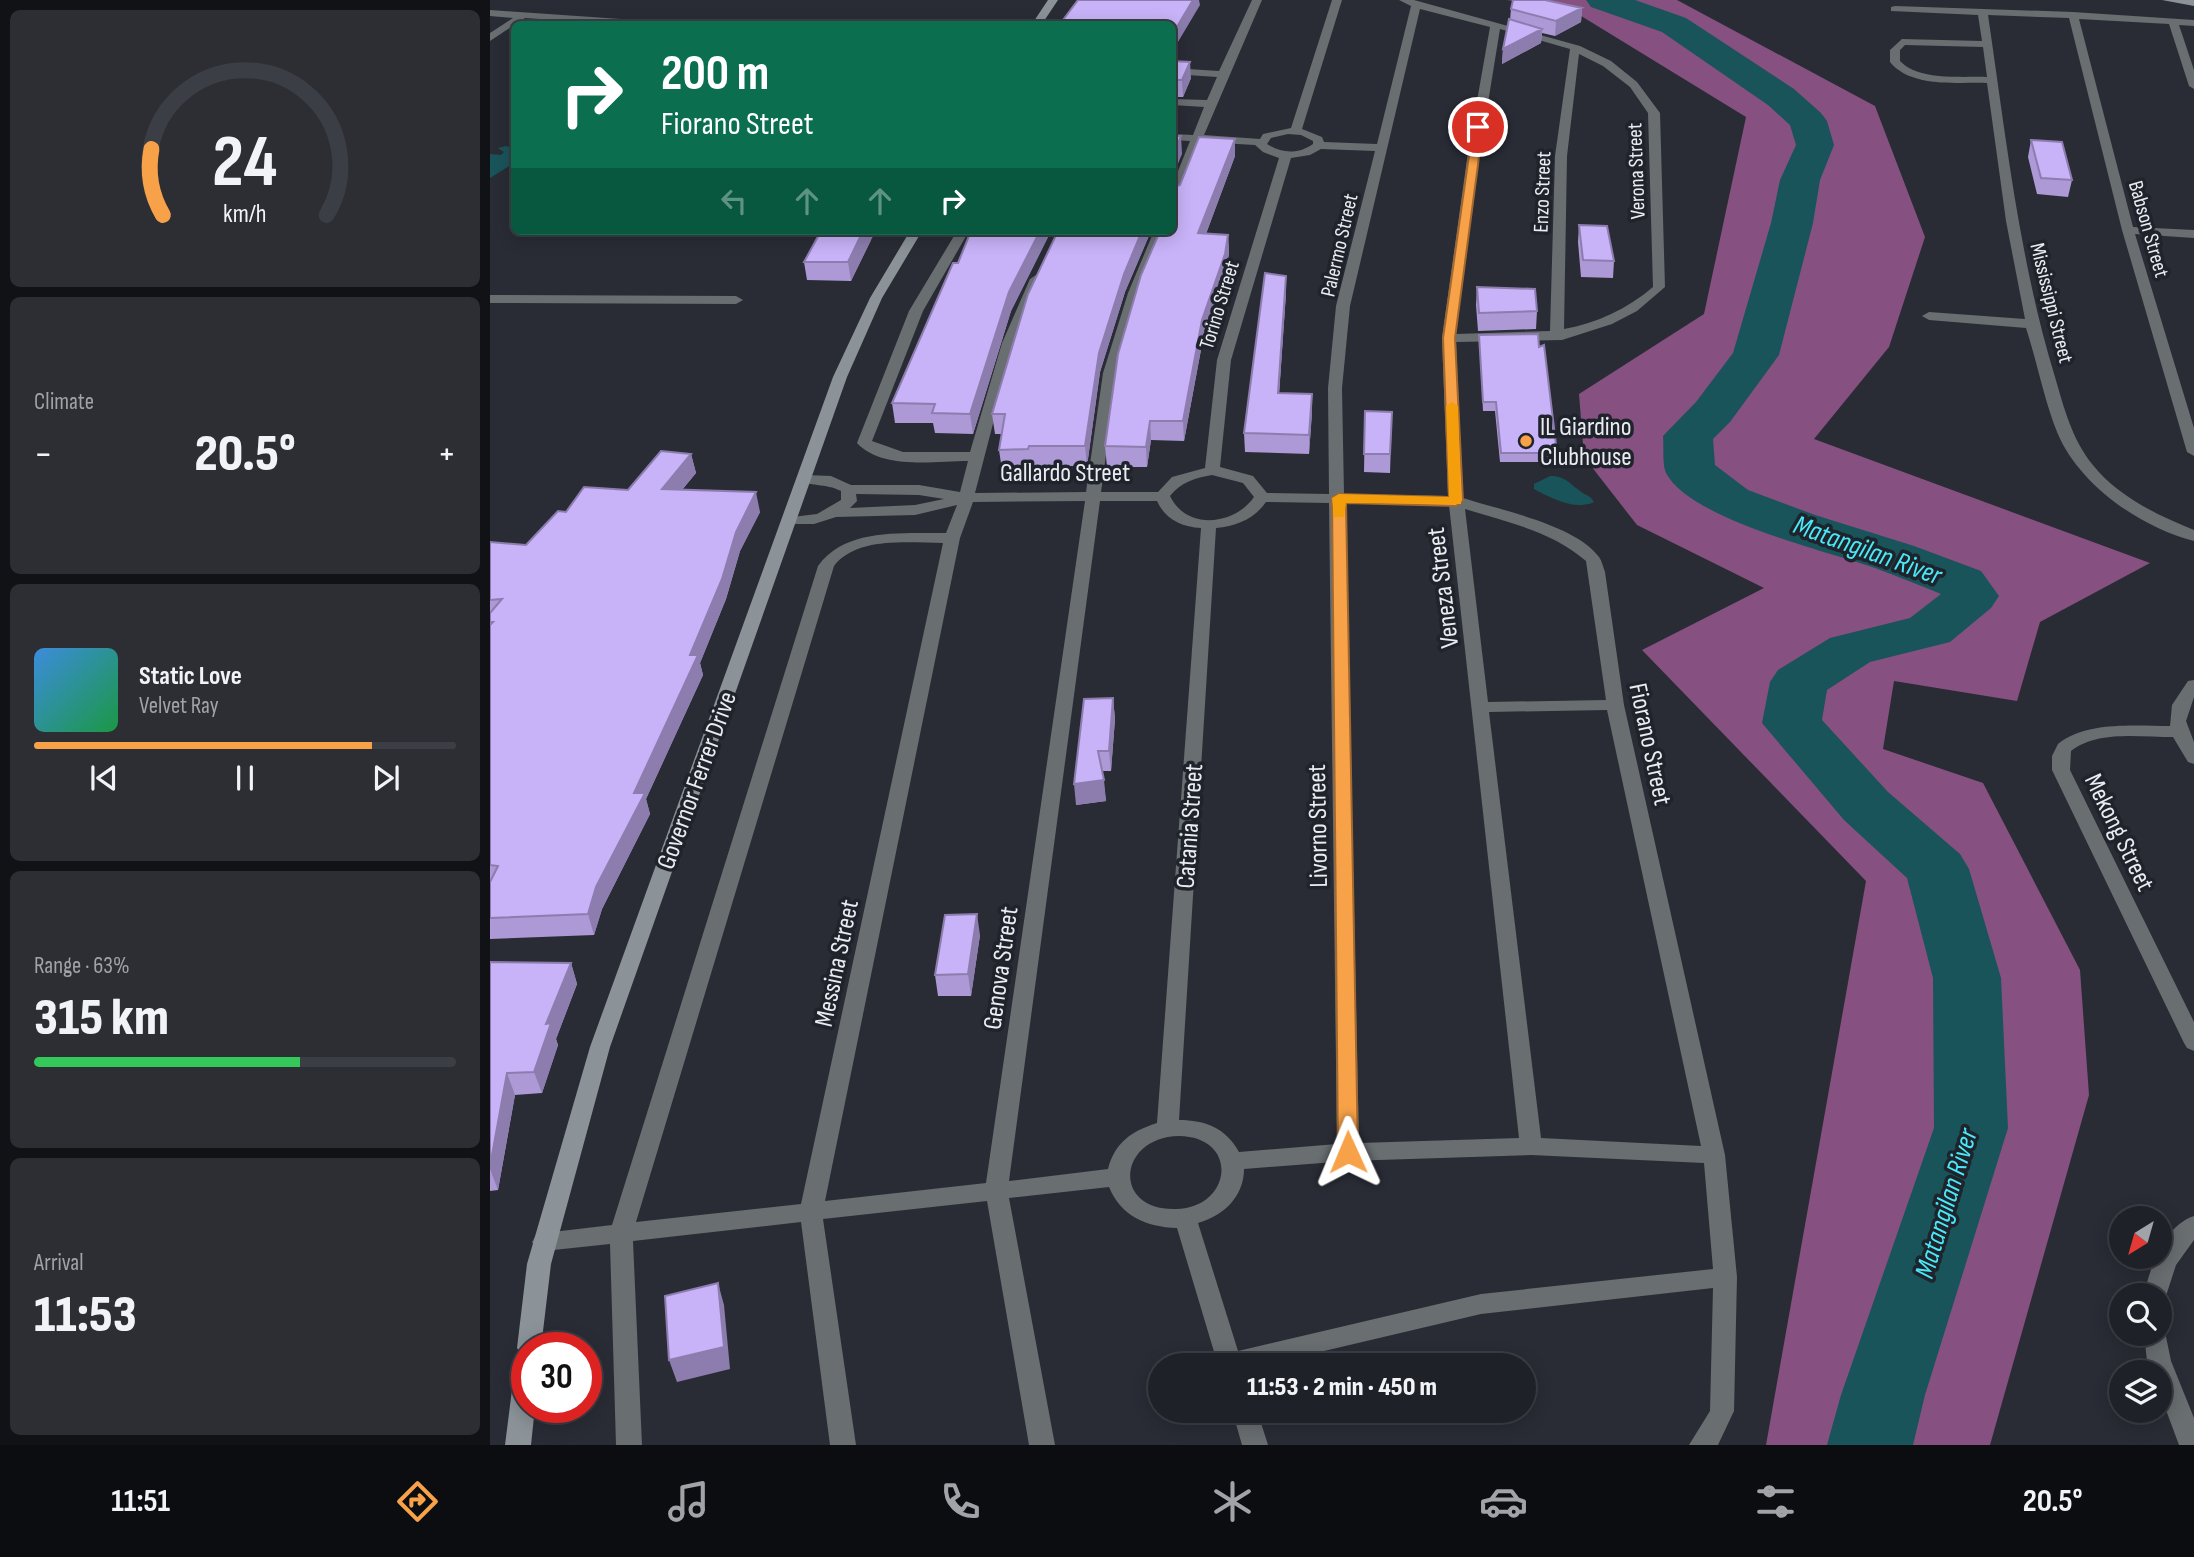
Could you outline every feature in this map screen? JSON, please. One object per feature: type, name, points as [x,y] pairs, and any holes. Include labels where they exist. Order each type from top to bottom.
[{"type":"main road","points":[[1039,21],[1054,0]]},
{"type":"main road","points":[[2167,0],[2194,4]]},
{"type":"main road","name":"Governor Ferrer Drive","points":[[531,1332],[544,1242],[600,1047],[840,377],[876,298],[913,235]]},
{"type":"main road","points":[[517,1445],[520,1423]]},
{"type":"street","points":[[1176,193],[1200,138],[1223,74],[1257,0]]},
{"type":"street","points":[[1296,131],[1337,0]]},
{"type":"street","name":"Verona Street","points":[[1410,2],[1543,36],[1575,48],[1630,80],[1645,96],[1654,113],[1659,287],[1621,315],[1580,332],[1558,337],[1449,338]]},
{"type":"street","name":"Palermo Street","points":[[1339,498],[1335,388],[1343,306],[1382,148],[1410,2]]},
{"type":"street","points":[[1895,9],[2073,15],[2111,12],[2194,23]]},
{"type":"street","points":[[490,13],[608,21]]},
{"type":"street","name":"Mississippi Street","points":[[1983,13],[2012,221],[2032,324],[2066,432],[2087,468],[2117,496],[2154,519],[2194,536]]},
{"type":"street","points":[[515,21],[523,15]]},
{"type":"street","name":"Babson Street","points":[[2073,15],[2128,230],[2194,452]]},
{"type":"street","points":[[2173,21],[2194,86]]},
{"type":"street","points":[[494,36],[511,24]]},
{"type":"street","name":"Veneza Street","points":[[1496,24],[1474,152],[1449,338],[1456,501],[1531,1146]]},
{"type":"street","points":[[1986,44],[1902,42],[1895,50],[1895,62],[1905,72],[1917,75],[1992,80]]},
{"type":"street","name":"Enzo Street","points":[[1558,337],[1561,156],[1575,48]]},
{"type":"street","points":[[1176,71],[1223,74]]},
{"type":"street","points":[[1176,102],[1212,104]]},
{"type":"street","points":[[1176,137],[1261,142],[1273,134],[1296,131],[1314,136],[1319,145]]},
{"type":"street","points":[[1261,142],[1267,150],[1286,155],[1304,153],[1319,145],[1382,148]]},
{"type":"street","name":"Torino Street","points":[[1212,471],[1224,360],[1286,155]]},
{"type":"street","points":[[2128,230],[2194,234]]},
{"type":"street","points":[[961,235],[916,311],[864,443],[877,453],[976,456]]},
{"type":"street","name":"Genova Street","points":[[1042,1445],[996,1190],[1110,373],[1133,293],[1158,235]]},
{"type":"street","name":"Messina Street","points":[[843,1445],[811,1212],[952,538],[968,498],[976,456],[1020,312],[1043,265]]},
{"type":"street","points":[[490,299],[736,300]]},
{"type":"street","points":[[1929,316],[2032,324]]},
{"type":"street","points":[[1212,471],[1247,478],[1258,486],[1262,496],[1258,507],[1246,516],[1229,522],[1209,524],[1174,515],[1165,506],[1163,496],[1168,487],[1179,479],[1212,471]]},
{"type":"street","points":[[805,479],[831,480],[848,489],[919,490],[968,498]]},
{"type":"street","points":[[836,513],[849,501],[848,489]]},
{"type":"street","name":"Gallardo Street","points":[[968,498],[1163,496]]},
{"type":"street","name":"Fiorano Street","points":[[1262,496],[1456,501],[1554,533],[1576,544],[1592,558],[1597,572],[1615,705],[1714,1155],[1724,1277],[1722,1411],[1712,1434],[1702,1445]]},
{"type":"street","points":[[789,521],[814,521],[836,513],[915,510],[968,498]]},
{"type":"street","name":"Livorno Street","points":[[1339,498],[1348,1152]]},
{"type":"street","name":"Catania Street","points":[[1168,1128],[1209,524]]},
{"type":"street","points":[[629,1445],[621,1234],[829,558],[837,551],[862,542],[952,538]]},
{"type":"street","points":[[2194,685],[2183,699],[2176,716],[2178,731],[2194,758]]},
{"type":"street","points":[[1481,707],[1615,705]]},
{"type":"street","name":"Mekong Street","points":[[2178,731],[2099,734],[2075,739],[2064,747],[2060,755],[2061,770],[2194,1043]]},
{"type":"street","points":[[1168,1128],[1189,1128],[1209,1134],[1225,1146],[1233,1161],[1234,1178],[1223,1198],[1202,1213],[1185,1218],[1165,1219],[1146,1214],[1131,1204],[1121,1191],[1118,1177],[1120,1163],[1126,1151],[1152,1133],[1168,1128]]},
{"type":"street","points":[[1233,1161],[1348,1152],[1531,1146],[1714,1155]]},
{"type":"street","points":[[544,1242],[1118,1177]]},
{"type":"street","points":[[1185,1218],[1227,1353]]},
{"type":"street","points":[[2158,1283],[2174,1245],[2194,1225]]},
{"type":"street","points":[[1276,1353],[1481,1304],[1724,1277]]},
{"type":"street","points":[[2157,1346],[2159,1361],[2192,1445]]},
{"type":"street","points":[[1248,1423],[1255,1445]]},
{"type":"shaded area","points":[[1507,0],[1677,0],[1875,106],[1925,237],[1889,347],[1814,439],[2150,563],[2040,622],[2017,701],[1894,681],[1883,749],[1983,783],[2080,970],[2089,1095],[1990,1445],[1766,1445],[1866,881],[1642,650],[1764,588],[1637,525],[1584,457],[1579,394],[1704,314],[1746,117],[1573,11]]},
{"type":"water","points":[[511,147],[511,165],[490,178],[490,154],[501,155],[504,152],[498,148]]},
{"type":"water","points":[[1550,476],[1567,480],[1594,502],[1571,504],[1534,489],[1534,484]]},
{"type":"building","points":[[1078,0],[1193,0],[1176,28],[1176,21],[1062,21]]},
{"type":"building","points":[[1513,0],[1545,0],[1582,8],[1556,21],[1511,9]]},
{"type":"building","points":[[1509,19],[1542,29],[1503,49]]},
{"type":"building","points":[[1176,61],[1190,62],[1182,80],[1176,80]]},
{"type":"building","points":[[1199,137],[1235,139],[1198,233],[1228,235],[1225,254],[1202,320],[1183,421],[1150,421],[1146,447],[1105,446],[1118,354],[1141,275],[1158,235],[1176,235],[1176,186],[1180,185]]},
{"type":"building","points":[[2031,140],[2062,142],[2072,180],[2041,178]]},
{"type":"building","points":[[1579,225],[1607,226],[1614,261],[1583,260]]},
{"type":"building","points":[[819,235],[861,235],[848,262],[804,262]]},
{"type":"building","points":[[969,235],[1038,235],[1009,292],[970,414],[932,413],[935,404],[892,403],[953,263],[958,263]]},
{"type":"building","points":[[1056,235],[1140,235],[1124,274],[1099,353],[1085,446],[1029,446],[1028,449],[999,450],[1005,414],[992,414],[1028,294]]},
{"type":"building","points":[[1265,273],[1286,276],[1278,393],[1312,394],[1309,435],[1244,433]]},
{"type":"building","points":[[1477,287],[1535,289],[1537,311],[1479,313]]},
{"type":"building","points":[[1538,334],[1539,347],[1544,345],[1557,453],[1501,453],[1496,402],[1483,402],[1479,335]]},
{"type":"building","points":[[1365,411],[1392,412],[1390,454],[1364,454]]},
{"type":"building","points":[[661,451],[691,454],[662,489],[756,492],[736,532],[722,579],[690,655],[698,655],[634,793],[645,793],[596,887],[588,914],[490,918],[490,882],[498,866],[490,865],[490,625],[493,622],[490,622],[490,613],[502,599],[490,600],[490,542],[526,545],[558,511],[566,512],[584,487],[628,490]]},
{"type":"building","points":[[1113,698],[1109,751],[1098,751],[1104,780],[1074,784],[1084,699]]},
{"type":"building","points":[[977,914],[968,974],[935,975],[945,915]]},
{"type":"building","points":[[490,962],[571,963],[546,1024],[551,1023],[534,1072],[507,1073],[490,1166]]},
{"type":"building","points":[[718,1283],[724,1347],[669,1360],[665,1296]]},
{"type":"waterway","name":"Matangilan River","points":[[1603,0],[1674,25],[1781,97],[1808,121],[1815,145],[1800,180],[1792,223],[1756,355],[1713,412],[1688,436],[1690,471],[1730,501],[1796,526],[1895,557],[1962,583],[1972,596],[1930,630],[1850,650],[1799,682],[1792,723],[1866,806],[1937,869],[1967,978],[1971,1128],[1883,1395],[1870,1445]]},
{"type":"slow traffic","points":[[1339,515],[1339,498],[1456,501],[1452,406]]},
{"type":"place","name":"IL Giardino Clubhouse","points":[[1526,441]]},
{"type":"route","points":[[1348,1152],[1339,498],[1456,501],[1449,338],[1478,127]]}]
